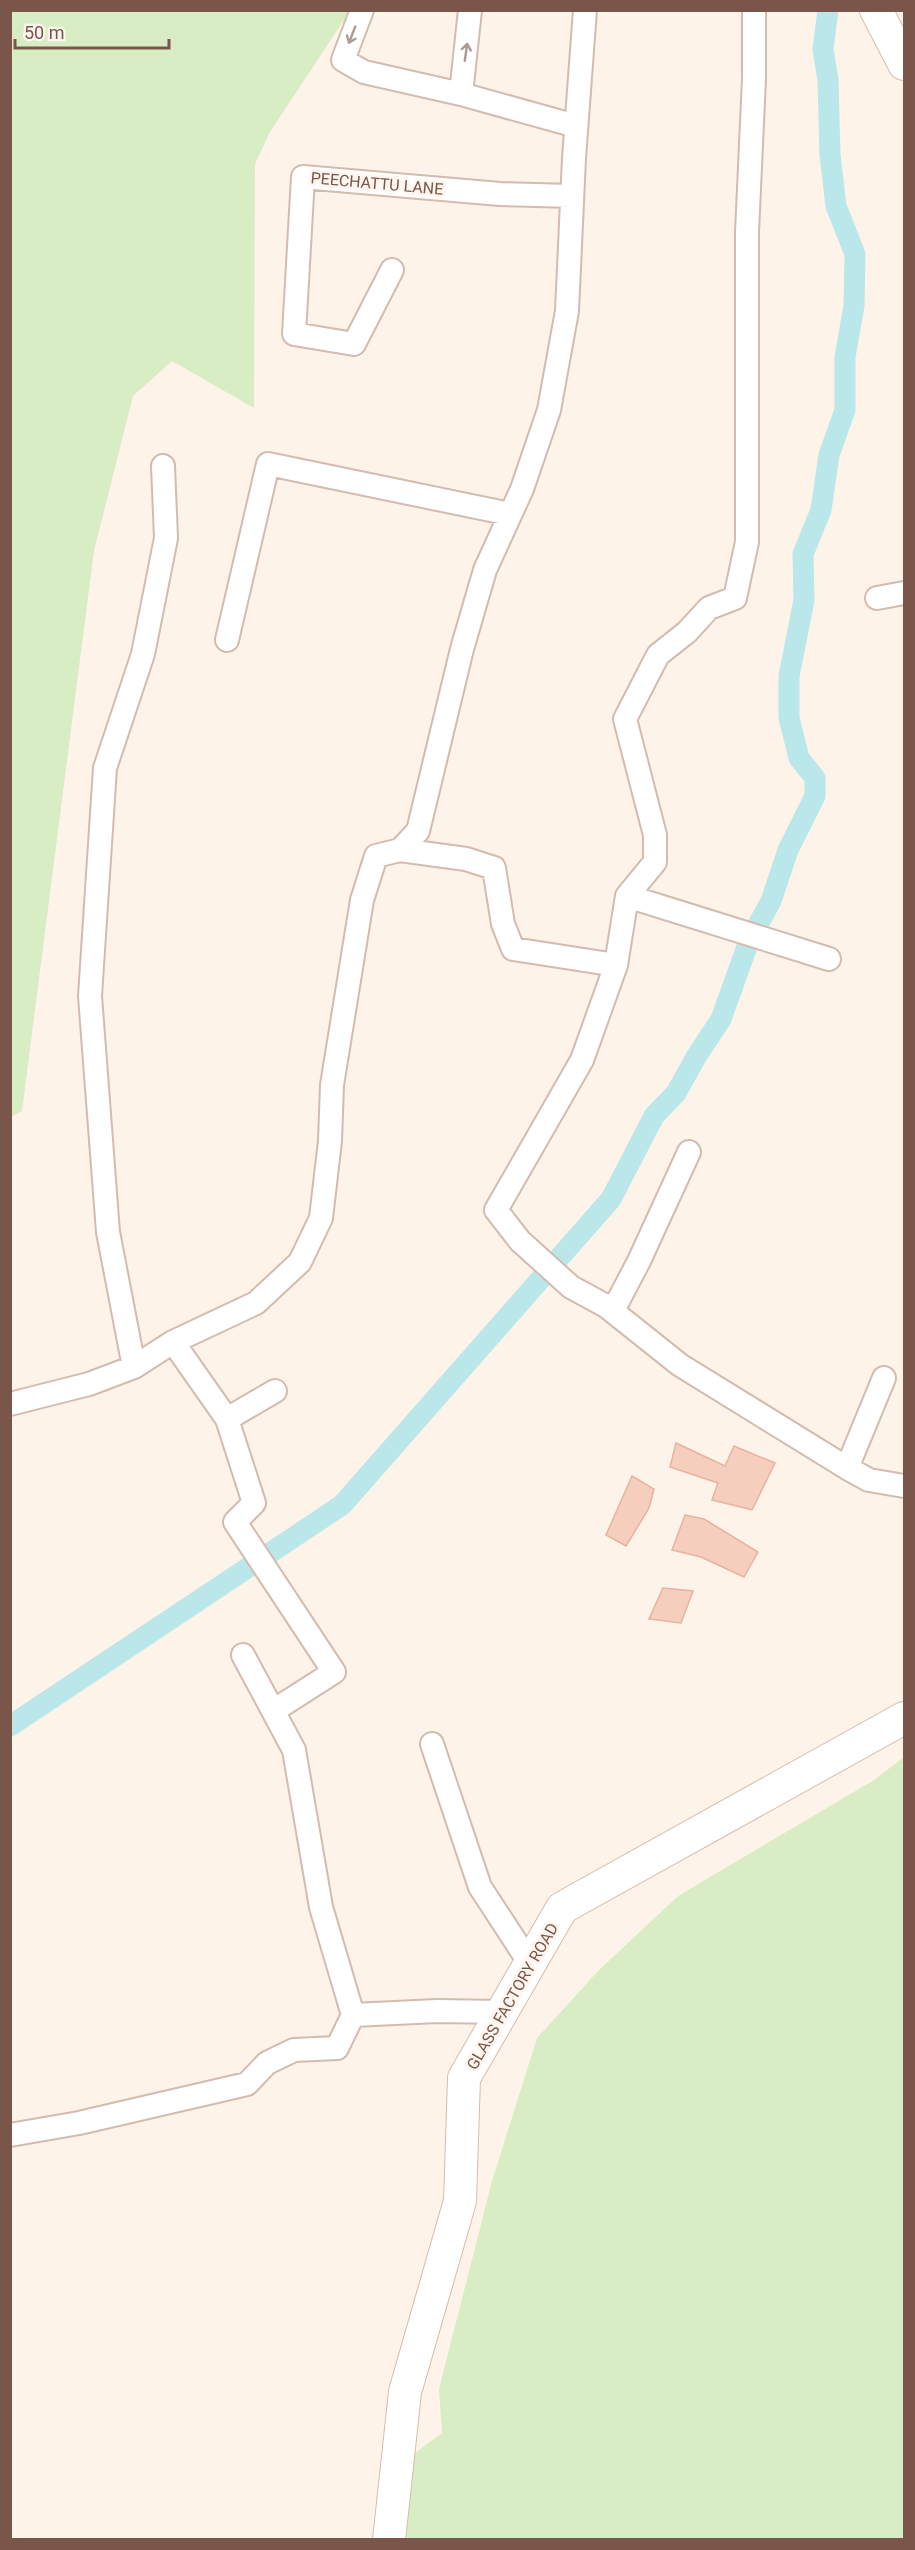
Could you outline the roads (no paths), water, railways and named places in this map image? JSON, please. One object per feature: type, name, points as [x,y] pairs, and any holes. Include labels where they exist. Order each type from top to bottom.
[{"type":"main road","points":[[876,10],[904,64]]},
{"type":"main road","name":"GLASS FACTORY ROAD","points":[[389,2540],[405,2392],[460,2201],[464,2078],[562,1908],[904,1718]]},
{"type":"street","points":[[362,10],[343,60],[364,72],[460,94],[576,126]]},
{"type":"street","points":[[460,94],[470,10]]},
{"type":"street","points":[[400,850],[418,831],[485,570],[522,489],[549,410],[567,311],[576,126],[585,10]]},
{"type":"street","points":[[754,10],[754,79],[747,232],[747,542],[735,598],[709,608],[687,632],[658,656],[625,719],[656,836],[656,862],[627,896],[616,965],[582,1060],[496,1210],[520,1241],[571,1287],[606,1306],[680,1365],[869,1480],[904,1486]]},
{"type":"street","name":"PEECHATTU LANE","points":[[392,270],[354,344],[294,334],[303,177],[500,194],[572,196]]},
{"type":"street","points":[[227,640],[268,464],[510,514]]},
{"type":"street","points":[[134,1367],[108,1232],[90,996],[105,768],[119,732],[143,654],[166,538],[163,466]]},
{"type":"street","points":[[878,598],[904,593]]},
{"type":"street","points":[[10,1404],[89,1384],[134,1367],[172,1342],[256,1303],[300,1262],[321,1218],[330,1141],[332,1085],[362,900],[376,856],[400,850],[466,859],[494,868],[503,924],[513,949],[616,965]]},
{"type":"street","points":[[627,896],[829,958]]},
{"type":"street","points":[[606,1306],[617,1303],[689,1152]]},
{"type":"street","points":[[172,1342],[227,1419],[254,1503],[235,1522],[334,1672],[273,1711]]},
{"type":"street","points":[[847,1468],[884,1378]]},
{"type":"street","points":[[227,1419],[276,1391]]},
{"type":"street","points":[[10,2135],[79,2123],[247,2084],[267,2063],[294,2050],[337,2048],[352,2015],[321,1907],[294,1750],[243,1655]]},
{"type":"street","points":[[432,1744],[480,1887],[529,1962]]},
{"type":"street","points":[[352,2015],[437,2011],[502,2012]]},
{"type":"waterway","points":[[10,1726],[342,1505],[611,1199],[654,1116],[676,1093],[721,1019],[749,941],[771,901],[788,850],[815,796],[815,778],[799,758],[789,718],[789,676],[804,600],[803,554],[821,510],[829,455],[845,410],[845,357],[854,306],[855,254],[836,206],[830,155],[828,80],[823,49],[828,10]]}]
